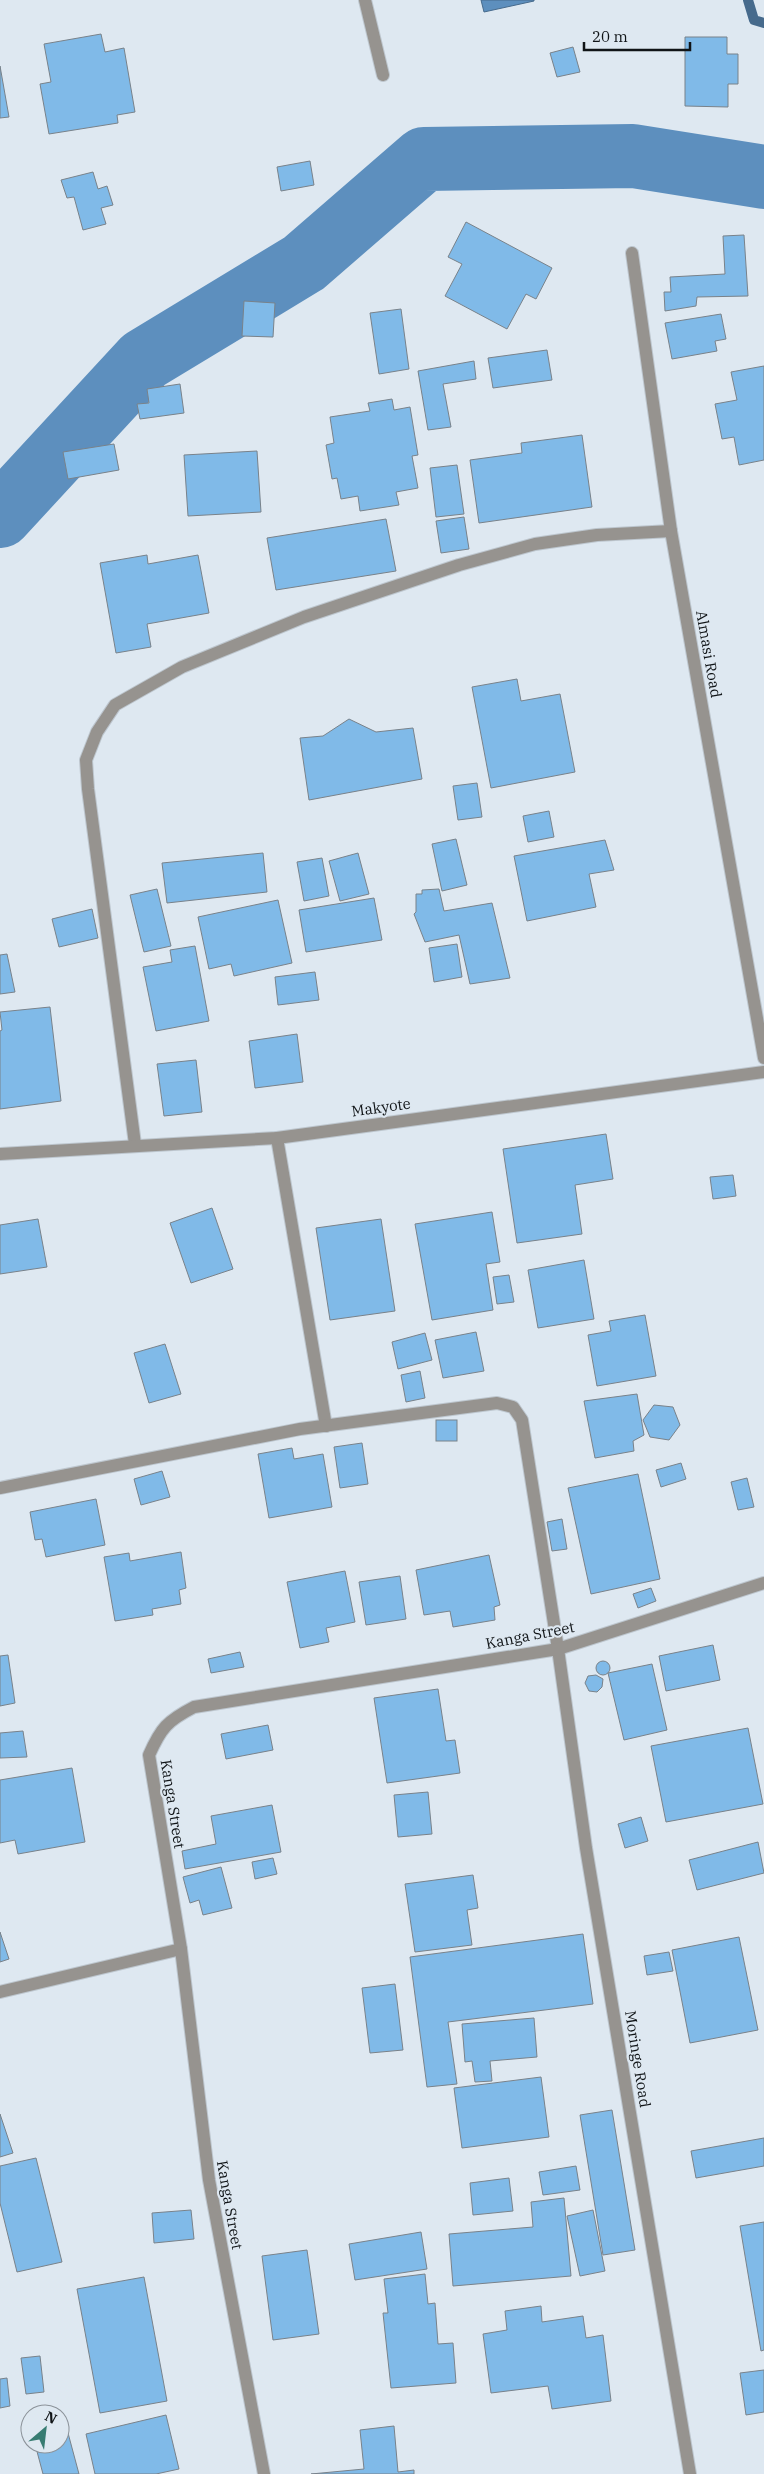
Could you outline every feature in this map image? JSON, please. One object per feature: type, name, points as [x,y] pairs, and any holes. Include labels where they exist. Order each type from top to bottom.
[{"type":"street","points":[[365,0],[383,75]]},
{"type":"street","name":"Almasi Road","points":[[632,253],[671,531],[764,1058]]},
{"type":"street","points":[[135,1144],[88,789],[86,760],[97,732],[115,705],[182,667],[235,644],[410,580],[536,544],[597,535],[671,531]]},
{"type":"street","name":"Makyote","points":[[0,1154],[135,1144],[277,1138],[764,1072]]},
{"type":"street","points":[[277,1138],[326,1426]]},
{"type":"street","name":"Moringe Road","points":[[0,1488],[300,1429],[497,1403],[513,1407],[522,1420],[558,1649],[586,1848],[690,2474]]},
{"type":"street","name":"Kanga Street","points":[[264,2474],[209,2180],[181,1949],[149,1755],[159,1733],[175,1717],[194,1707],[558,1649],[764,1583]]},
{"type":"street","points":[[0,1992],[181,1949]]},
{"type":"water","points":[[481,0],[534,0],[534,1],[484,12]]},
{"type":"building","points":[[101,34],[105,52],[124,48],[135,112],[117,115],[118,123],[49,134],[40,84],[51,82],[44,44]]},
{"type":"building","points":[[685,37],[727,37],[727,54],[738,54],[738,84],[728,84],[728,107],[685,106]]},
{"type":"building","points":[[573,47],[580,72],[557,77],[550,53]]},
{"type":"building","points":[[0,66],[9,117],[0,118]]},
{"type":"building","points":[[310,161],[314,185],[281,191],[277,167]]},
{"type":"building","points":[[93,172],[98,189],[107,186],[113,205],[101,208],[106,224],[83,230],[74,197],[67,198],[61,180]]},
{"type":"building","points":[[466,222],[552,268],[536,299],[526,294],[507,329],[445,296],[462,264],[448,257]]},
{"type":"building","points":[[744,235],[748,296],[697,297],[696,306],[665,311],[664,292],[671,292],[670,277],[725,274],[723,236]]},
{"type":"building","points":[[244,301],[275,303],[273,337],[242,336]]},
{"type":"building","points":[[401,309],[409,369],[379,374],[370,313]]},
{"type":"building","points":[[721,314],[726,339],[715,341],[717,351],[672,359],[665,323]]},
{"type":"building","points":[[547,350],[552,380],[493,388],[488,358]]},
{"type":"building","points":[[474,361],[476,379],[443,384],[451,427],[428,430],[418,371]]},
{"type":"building","points":[[764,366],[764,460],[739,465],[734,437],[722,439],[715,404],[737,400],[731,372]]},
{"type":"building","points":[[180,384],[184,413],[140,419],[137,404],[149,403],[147,389]]},
{"type":"building","points":[[392,399],[394,410],[410,407],[418,455],[412,456],[418,488],[396,492],[399,505],[360,511],[358,496],[341,499],[337,478],[332,479],[326,445],[334,443],[330,417],[370,411],[368,403]]},
{"type":"building","points":[[582,435],[592,507],[479,523],[470,460],[522,453],[521,443]]},
{"type":"building","points":[[114,444],[119,470],[68,479],[63,452]]},
{"type":"building","points":[[257,451],[261,512],[188,516],[184,455]]},
{"type":"building","points":[[457,465],[464,514],[436,517],[430,468]]},
{"type":"building","points":[[464,517],[469,549],[441,553],[436,521]]},
{"type":"building","points":[[386,519],[396,571],[276,590],[267,538]]},
{"type":"building","points":[[147,555],[148,564],[198,555],[209,613],[147,624],[151,647],[116,653],[100,563]]},
{"type":"building","points":[[517,679],[521,701],[560,694],[575,772],[491,788],[472,687]]},
{"type":"building","points":[[349,719],[376,732],[413,728],[422,779],[309,800],[300,738],[323,736]]},
{"type":"building","points":[[477,783],[482,817],[458,820],[453,786]]},
{"type":"building","points":[[549,811],[554,837],[528,842],[523,816]]},
{"type":"building","points":[[456,839],[467,885],[442,891],[432,844]]},
{"type":"building","points":[[605,840],[614,870],[589,874],[596,907],[527,921],[514,856]]},
{"type":"building","points":[[263,853],[267,892],[167,903],[162,863]]},
{"type":"building","points":[[358,853],[369,894],[340,901],[329,861]]},
{"type":"building","points":[[322,858],[329,896],[304,901],[297,862]]},
{"type":"building","points":[[157,889],[171,946],[144,952],[130,895]]},
{"type":"building","points":[[439,889],[444,911],[492,903],[510,978],[470,984],[459,935],[425,942],[414,914],[416,912],[416,894],[422,894],[422,890]]},
{"type":"building","points":[[374,898],[382,940],[306,952],[299,910]]},
{"type":"building","points":[[278,900],[292,963],[234,976],[231,964],[209,969],[198,917]]},
{"type":"building","points":[[92,909],[98,938],[59,947],[52,919]]},
{"type":"building","points":[[457,944],[462,977],[434,982],[429,948]]},
{"type":"building","points":[[195,946],[209,1021],[156,1031],[143,967],[172,962],[170,950]]},
{"type":"building","points":[[7,954],[15,992],[0,994],[0,955]]},
{"type":"building","points":[[315,972],[319,1000],[278,1005],[275,977]]},
{"type":"building","points":[[50,1007],[61,1101],[0,1109],[0,1031],[2,1030],[0,1012]]},
{"type":"building","points":[[297,1034],[303,1082],[255,1088],[249,1041]]},
{"type":"building","points":[[196,1060],[202,1112],[164,1116],[157,1064]]},
{"type":"building","points":[[606,1134],[613,1179],[575,1185],[582,1234],[517,1243],[503,1149]]},
{"type":"building","points":[[733,1175],[736,1196],[713,1199],[710,1177]]},
{"type":"building","points":[[212,1208],[233,1269],[191,1283],[170,1223]]},
{"type":"building","points":[[492,1212],[500,1262],[486,1264],[493,1310],[432,1320],[415,1224]]},
{"type":"building","points":[[38,1219],[47,1267],[0,1274],[0,1225]]},
{"type":"building","points":[[381,1219],[395,1311],[330,1320],[316,1228]]},
{"type":"building","points":[[584,1260],[594,1319],[538,1328],[528,1270]]},
{"type":"building","points":[[509,1275],[514,1302],[497,1304],[493,1277]]},
{"type":"building","points":[[645,1315],[656,1376],[597,1386],[588,1335],[611,1331],[609,1321]]},
{"type":"building","points":[[476,1332],[484,1371],[443,1378],[435,1340]]},
{"type":"building","points":[[425,1333],[432,1360],[398,1369],[392,1342]]},
{"type":"building","points":[[165,1344],[181,1394],[149,1403],[134,1353]]},
{"type":"building","points":[[420,1371],[425,1398],[406,1402],[401,1375]]},
{"type":"building","points":[[637,1394],[644,1435],[633,1441],[634,1451],[595,1458],[584,1401]]},
{"type":"building","points":[[654,1405],[673,1407],[680,1425],[669,1440],[650,1437],[643,1420]]},
{"type":"building","points":[[436,1420],[457,1420],[457,1441],[436,1441]]},
{"type":"building","points":[[362,1443],[368,1484],[340,1488],[334,1447]]},
{"type":"building","points":[[292,1448],[294,1459],[323,1454],[332,1507],[269,1518],[258,1454]]},
{"type":"building","points":[[681,1463],[686,1479],[661,1487],[656,1470]]},
{"type":"building","points":[[162,1471],[170,1497],[141,1505],[134,1479]]},
{"type":"building","points":[[638,1474],[660,1579],[591,1594],[568,1488]]},
{"type":"building","points":[[747,1478],[754,1507],[738,1510],[731,1482]]},
{"type":"building","points":[[96,1499],[105,1545],[46,1557],[42,1539],[35,1540],[30,1512]]},
{"type":"building","points":[[562,1519],[567,1549],[552,1551],[547,1522]]},
{"type":"building","points":[[181,1552],[186,1588],[179,1590],[181,1604],[152,1609],[153,1615],[115,1621],[104,1557],[129,1553],[130,1561]]},
{"type":"building","points":[[489,1555],[500,1605],[494,1607],[495,1620],[453,1627],[450,1611],[424,1615],[416,1570]]},
{"type":"building","points":[[345,1571],[355,1622],[326,1628],[329,1642],[300,1648],[287,1582]]},
{"type":"building","points":[[400,1576],[406,1619],[366,1625],[359,1582]]},
{"type":"building","points":[[651,1588],[656,1601],[638,1608],[633,1594]]},
{"type":"building","points":[[713,1645],[720,1680],[666,1691],[659,1656]]},
{"type":"building","points":[[240,1652],[244,1667],[211,1673],[208,1659]]},
{"type":"building","points":[[8,1655],[15,1703],[0,1706],[0,1656]]},
{"type":"building","points":[[603,1661],[608,1663],[610,1668],[608,1673],[603,1675],[598,1673],[596,1668],[598,1663]]},
{"type":"building","points":[[652,1664],[667,1730],[624,1740],[608,1673]]},
{"type":"building","points":[[596,1675],[603,1679],[602,1687],[597,1692],[589,1691],[585,1683],[588,1676]]},
{"type":"building","points":[[438,1689],[446,1741],[455,1740],[460,1773],[387,1783],[374,1698]]},
{"type":"building","points":[[268,1725],[273,1750],[226,1759],[221,1734]]},
{"type":"building","points":[[748,1728],[763,1804],[666,1822],[651,1746]]},
{"type":"building","points":[[23,1731],[27,1757],[0,1758],[0,1733]]},
{"type":"building","points":[[72,1768],[85,1842],[18,1854],[15,1840],[0,1843],[0,1780]]},
{"type":"building","points":[[428,1792],[432,1834],[398,1837],[394,1795]]},
{"type":"building","points":[[272,1805],[281,1852],[185,1869],[182,1851],[216,1844],[211,1816]]},
{"type":"building","points":[[641,1817],[648,1841],[625,1848],[618,1824]]},
{"type":"building","points":[[758,1842],[764,1873],[697,1890],[689,1860]]},
{"type":"building","points":[[273,1858],[277,1874],[255,1879],[252,1862]]},
{"type":"building","points":[[221,1867],[232,1908],[203,1915],[199,1900],[190,1903],[183,1877]]},
{"type":"building","points":[[473,1875],[478,1908],[467,1910],[472,1945],[415,1952],[405,1884]]},
{"type":"building","points":[[0,1932],[9,1959],[0,1962]]},
{"type":"building","points":[[583,1934],[593,2004],[448,2022],[457,2084],[427,2087],[410,1957]]},
{"type":"building","points":[[739,1937],[758,2030],[690,2043],[672,1950]]},
{"type":"building","points":[[669,1952],[673,1971],[647,1975],[644,1956]]},
{"type":"building","points":[[395,1984],[403,2050],[370,2053],[362,1988]]},
{"type":"building","points":[[534,2018],[537,2057],[490,2061],[492,2081],[475,2082],[472,2061],[465,2062],[462,2024]]},
{"type":"building","points":[[541,2077],[549,2137],[462,2148],[454,2088]]},
{"type":"building","points":[[612,2110],[635,2250],[603,2255],[580,2115]]},
{"type":"building","points":[[0,2114],[13,2153],[0,2157]]},
{"type":"building","points":[[764,2138],[764,2166],[696,2178],[691,2151]]},
{"type":"building","points":[[36,2158],[62,2262],[17,2272],[0,2203],[0,2166]]},
{"type":"building","points":[[576,2166],[580,2190],[543,2195],[539,2172]]},
{"type":"building","points":[[509,2178],[513,2211],[473,2215],[470,2183]]},
{"type":"building","points":[[564,2198],[571,2276],[453,2286],[449,2234],[533,2227],[531,2202]]},
{"type":"building","points":[[191,2210],[194,2239],[154,2243],[152,2213]]},
{"type":"building","points":[[593,2210],[605,2271],[580,2276],[567,2216]]},
{"type":"building","points":[[764,2222],[764,2350],[761,2351],[740,2226]]},
{"type":"building","points":[[421,2232],[427,2269],[355,2280],[349,2244]]},
{"type":"building","points":[[307,2250],[319,2334],[273,2340],[262,2256]]},
{"type":"building","points":[[425,2274],[428,2304],[435,2303],[438,2344],[453,2343],[456,2383],[391,2388],[383,2313],[388,2313],[384,2279]]},
{"type":"building","points":[[144,2277],[167,2401],[100,2413],[77,2289]]},
{"type":"building","points":[[541,2306],[542,2322],[583,2316],[586,2338],[603,2335],[611,2401],[552,2409],[548,2386],[491,2393],[483,2334],[507,2330],[505,2311]]},
{"type":"building","points":[[40,2356],[44,2392],[26,2394],[21,2358]]},
{"type":"building","points":[[764,2370],[764,2412],[746,2415],[740,2373]]},
{"type":"building","points":[[7,2378],[10,2406],[0,2408],[0,2379]]},
{"type":"building","points":[[166,2415],[179,2469],[156,2474],[95,2474],[86,2434]]},
{"type":"building","points":[[394,2426],[398,2472],[414,2470],[414,2474],[311,2474],[364,2469],[360,2430]]},
{"type":"building","points":[[70,2440],[79,2474],[43,2474],[38,2454],[70,2454]]},
{"type":"waterway","points":[[748,0],[754,20],[764,23]]},
{"type":"waterway","points":[[0,516],[144,360],[304,263],[424,159],[633,156],[764,177]]}]
